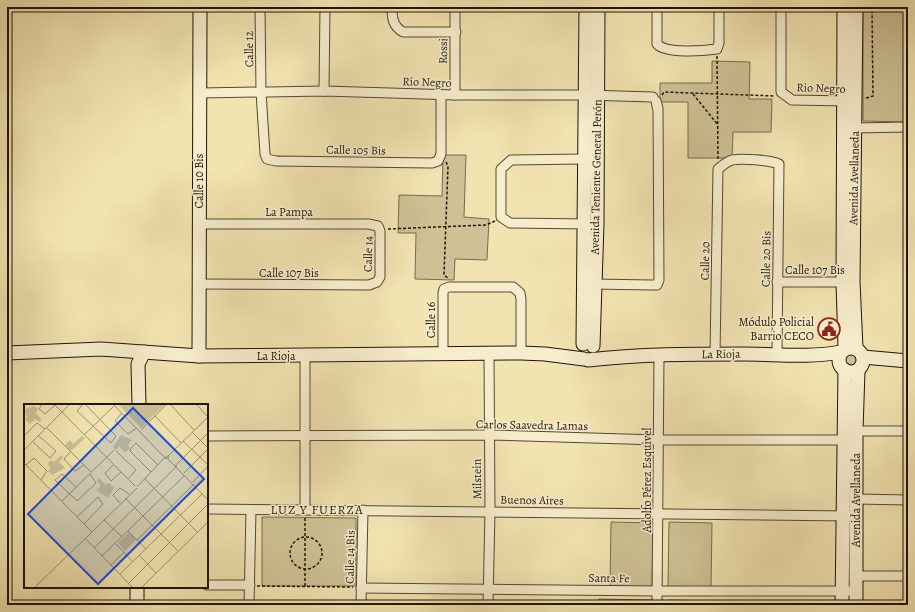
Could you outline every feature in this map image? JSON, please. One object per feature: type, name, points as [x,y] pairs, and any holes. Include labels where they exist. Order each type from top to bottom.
[{"type":"main road","name":"Calle 10 Bis","points":[[199,356],[200,7]]},
{"type":"main road","name":"Avenida Teniente General Perón","points":[[586,7],[597,224],[594,284],[587,351]]},
{"type":"main road","name":"Avenida Teniente General Perón","points":[[587,351],[583,224],[583,159],[591,95],[598,7]]},
{"type":"main road","name":"Avenida Avellaneda","points":[[842,605],[849,516],[851,360],[848,282],[849,101],[844,7]]},
{"type":"main road","name":"Avenida Avellaneda","points":[[848,282],[855,128],[849,101],[856,7]]},
{"type":"main road","name":"La Rioja","points":[[7,354],[101,349],[199,356],[305,356],[443,353],[545,354],[587,351],[624,356],[778,354],[818,355],[851,360],[903,361]]},
{"type":"main road","points":[[138,404],[138,364],[144,352]]},
{"type":"main road","name":"Avenida Avellaneda","points":[[849,435],[856,499],[849,516],[856,576],[856,605]]},
{"type":"main road","points":[[137,588],[137,605]]},
{"type":"street","name":"Calle 12","points":[[260,7],[261,92],[264,154],[267,159]]},
{"type":"street","points":[[324,91],[325,7]]},
{"type":"street","points":[[392,7],[392,18],[397,29],[403,32],[456,32]]},
{"type":"street","name":"Rossi","points":[[455,7],[455,95]]},
{"type":"street","points":[[657,7],[657,44],[661,48],[669,50],[717,49],[719,43],[719,7]]},
{"type":"street","points":[[781,7],[781,92],[787,98]]},
{"type":"street","name":"Río Negro","points":[[200,93],[324,91],[442,95],[591,95],[655,99]]},
{"type":"street","points":[[440,154],[442,95]]},
{"type":"street","name":"Rio Negro","points":[[787,98],[792,100],[849,101]]},
{"type":"street","points":[[594,284],[657,285],[659,280],[658,111],[655,99]]},
{"type":"street","points":[[855,128],[908,127]]},
{"type":"street","name":"Calle 105 Bis","points":[[267,159],[276,161],[432,163],[438,161],[440,154]]},
{"type":"street","points":[[583,159],[511,160],[501,169],[501,219],[510,223],[597,224]]},
{"type":"street","name":"Calle 20 Bis","points":[[718,169],[726,162],[733,160],[773,161],[779,164],[777,282],[778,354]]},
{"type":"street","name":"Calle 20","points":[[715,354],[718,169]]},
{"type":"street","name":"La Pampa","points":[[199,224],[368,224],[379,229]]},
{"type":"street","name":"Calle 14","points":[[377,282],[380,277],[379,229]]},
{"type":"street","name":"Calle 107 Bis","points":[[199,284],[369,285],[377,282]]},
{"type":"street","name":"Calle 107 Bis","points":[[777,282],[848,282]]},
{"type":"street","points":[[447,287],[513,287],[520,293],[521,353]]},
{"type":"street","name":"Calle 16","points":[[443,353],[443,293],[447,287]]},
{"type":"street","name":"Milstein","points":[[488,605],[490,511],[489,354]]},
{"type":"street","points":[[305,356],[305,510]]},
{"type":"street","name":"Adolfo Pérez Esquivel","points":[[657,605],[659,514],[659,356]]},
{"type":"street","name":"Carlos Saavedra Lamas","points":[[208,436],[489,436],[659,440],[849,435],[908,431]]},
{"type":"street","points":[[856,499],[908,500]]},
{"type":"street","name":"Buenos Aires","points":[[208,509],[849,516]]},
{"type":"street","points":[[249,605],[251,510]]},
{"type":"street","name":"Calle 14 Bis","points":[[361,605],[363,510]]},
{"type":"street","points":[[856,576],[908,576]]},
{"type":"street","points":[[208,585],[250,585]]},
{"type":"street","name":"Santa Fe","points":[[361,588],[657,591],[856,591]]},
{"type":"path","points":[[849,101],[873,96],[872,7]]},
{"type":"path","points":[[717,49],[718,169]]},
{"type":"path","points":[[655,99],[664,92],[787,98]]},
{"type":"path","points":[[693,94],[718,125]]},
{"type":"path","points":[[440,154],[448,166],[444,276],[449,279],[447,287]]},
{"type":"path","points":[[379,229],[486,225],[501,219]]},
{"type":"path","points":[[305,510],[305,586]]},
{"type":"path","points":[[305,536],[315,539],[322,552],[320,562],[316,566],[306,569],[301,569],[292,562],[290,551],[295,541],[305,536]]},
{"type":"path","points":[[250,585],[361,588]]},
{"type":"shaded area","points":[[863,7],[908,7],[908,122],[863,121]]},
{"type":"shaded area","points":[[712,61],[750,62],[749,99],[772,99],[771,132],[733,132],[732,158],[688,158],[688,102],[660,102],[660,83],[712,83]]},
{"type":"shaded area","points":[[443,155],[466,155],[464,217],[489,219],[487,260],[455,259],[454,280],[415,279],[416,233],[398,233],[399,195],[442,196]]},
{"type":"shaded area","points":[[849,349],[859,357],[860,360],[860,365],[853,369],[847,366],[843,359],[843,356]]},
{"type":"shaded area","points":[[262,517],[356,518],[356,586],[262,586]]},
{"type":"shaded area","points":[[611,522],[653,523],[652,587],[610,586]]},
{"type":"shaded area","points":[[669,522],[712,523],[711,588],[668,587]]},
{"type":"shaded area","points":[[599,599],[653,600],[653,605],[598,605]]},
{"type":"shaded area","points":[[669,600],[711,601],[711,605],[669,605]]},
{"type":"building","name":"Módulo Policial Barrio CECO","points":[[826,325],[833,325],[833,334],[826,334]]},
{"type":"place","name":"Módulo Policial Barrio CECO","points":[[829,329]]},
{"type":"district","name":"LUZ Y FUERZA","points":[[317,509]]}]
